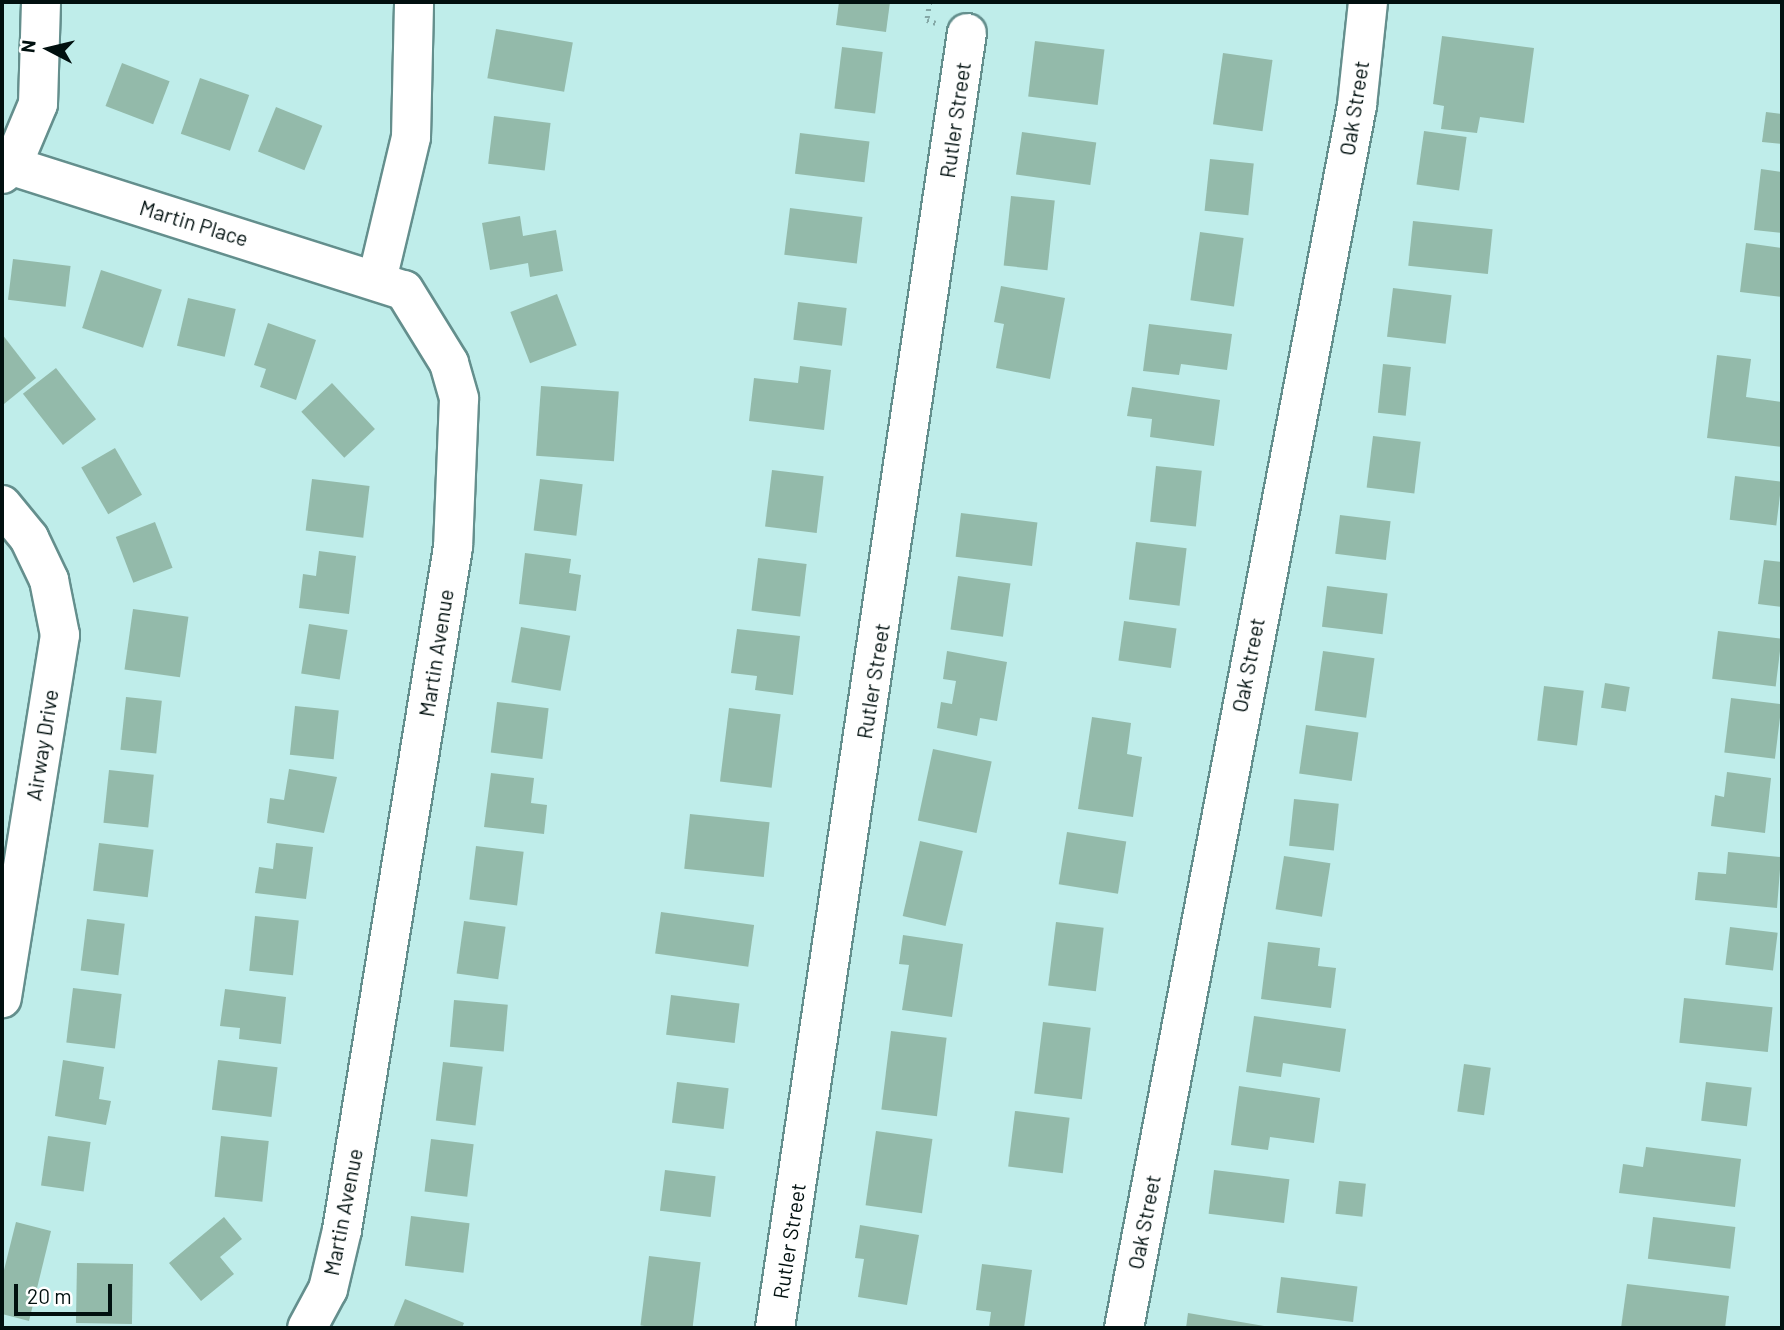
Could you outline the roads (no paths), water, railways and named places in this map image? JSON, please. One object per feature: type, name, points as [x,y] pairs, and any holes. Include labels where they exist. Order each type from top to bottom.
[{"type":"street","points":[[7,170],[38,104],[41,2]]},
{"type":"street","points":[[377,280],[411,137],[414,2]]},
{"type":"street","name":"Oak Street","points":[[1124,1328],[1357,105],[1368,2]]},
{"type":"street","name":"Rutler Street","points":[[775,1328],[967,33]]},
{"type":"street","name":"Martin Place","points":[[7,170],[377,280]]},
{"type":"street","name":"Martin Avenue","points":[[307,1328],[328,1289],[342,1230],[453,547],[459,399],[449,363],[404,290],[377,280]]},
{"type":"street","name":"Airway Drive","points":[[2,505],[29,538],[49,580],[60,635],[2,998]]}]
